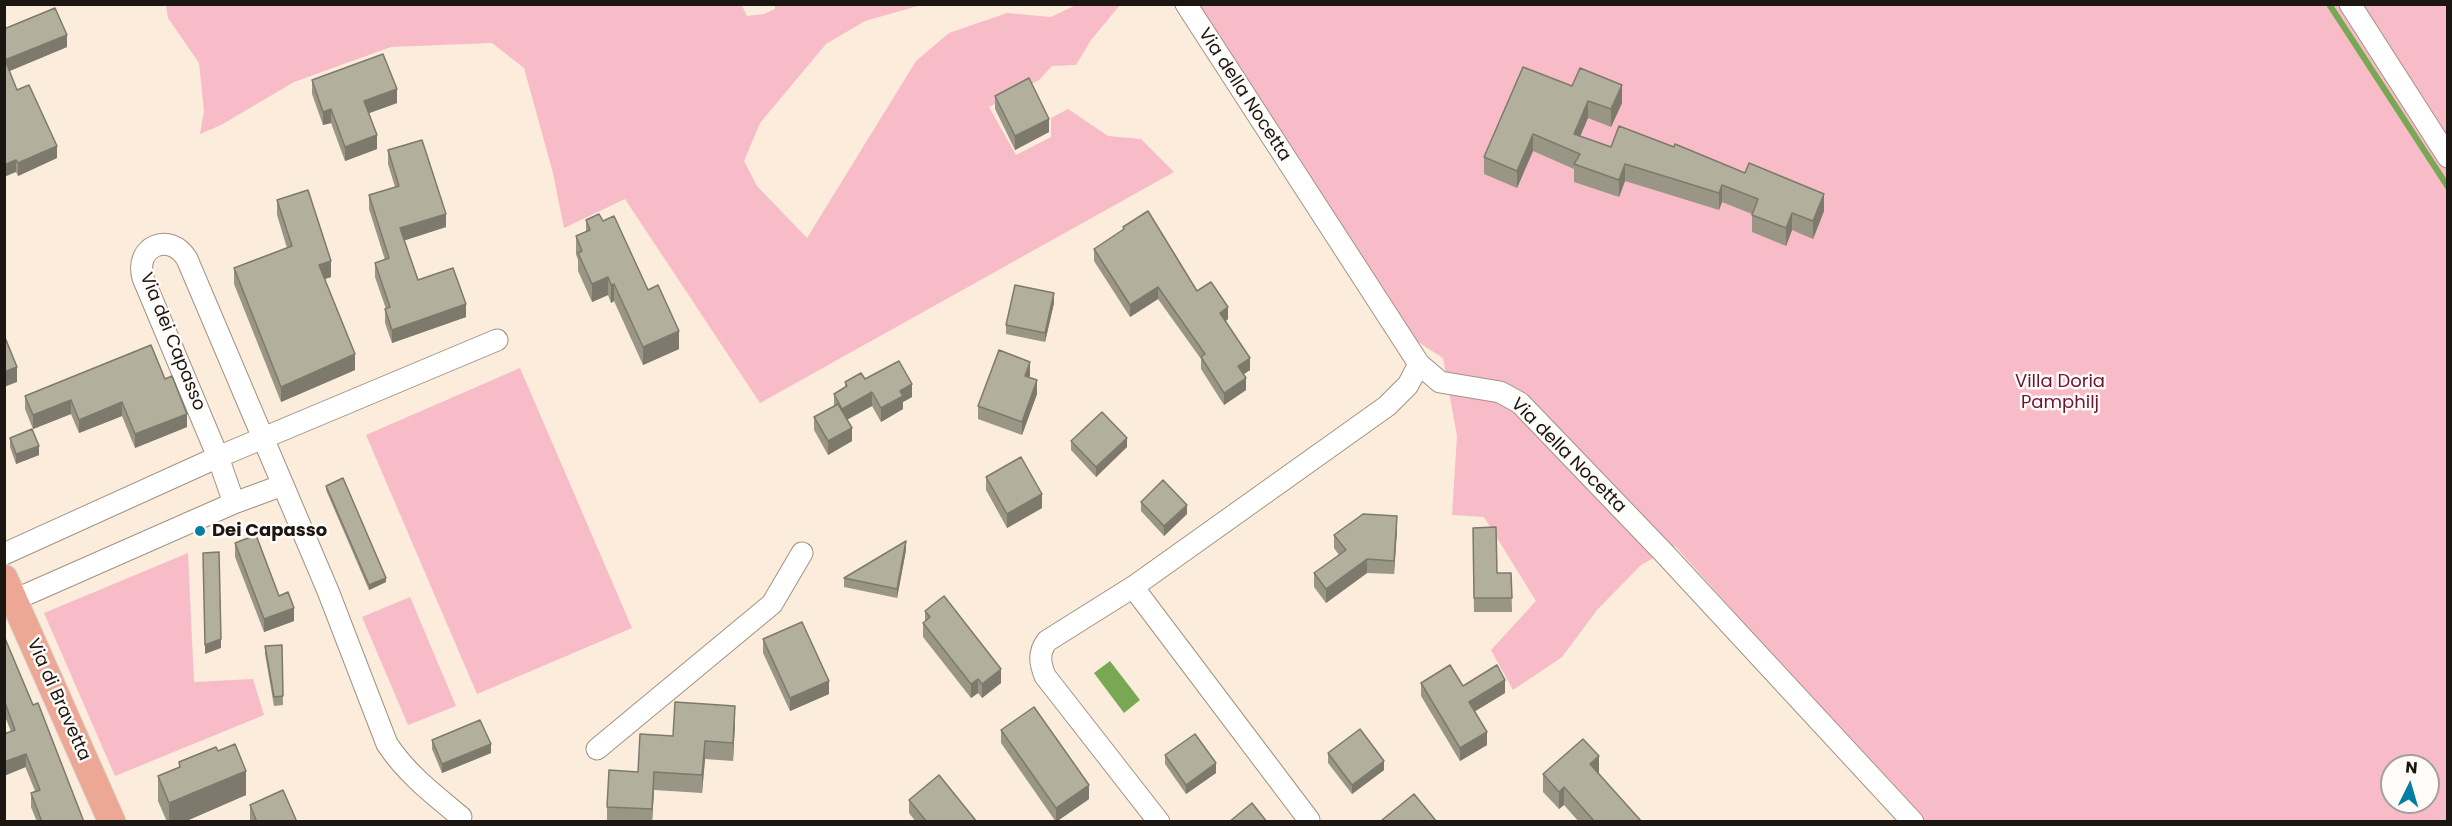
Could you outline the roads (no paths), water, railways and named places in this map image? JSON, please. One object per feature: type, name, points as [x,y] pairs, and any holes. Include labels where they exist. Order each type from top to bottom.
[{"type":"main road","name":"Via di Bravetta","points":[[9,589],[112,822]]},
{"type":"street","name":"Via della Nocetta","points":[[1186,4],[1419,364],[1440,382],[1500,392],[1520,403],[1664,553],[1913,822]]},
{"type":"street","points":[[2350,4],[2448,157]]},
{"type":"street","name":"Via dei Capasso","points":[[234,502],[218,457],[143,278],[141,270],[144,255],[156,246],[163,244],[178,248],[187,259],[283,485],[387,744],[420,784],[461,817]]},
{"type":"street","points":[[4,554],[218,457],[497,340]]},
{"type":"street","points":[[1159,822],[1045,676],[1040,660],[1047,641],[1133,587],[1387,406],[1408,385],[1419,364]]},
{"type":"street","points":[[9,589],[283,485]]},
{"type":"street","points":[[597,749],[772,604],[802,553]]},
{"type":"street","points":[[1133,587],[1309,820]]},
{"type":"waterway","points":[[2329,4],[2448,187]]},
{"type":"place","name":"Dei Capasso","points":[[200,531]]},
{"type":"park label","name":"Villa Doria Pamphilj","points":[[2060,392]]}]
